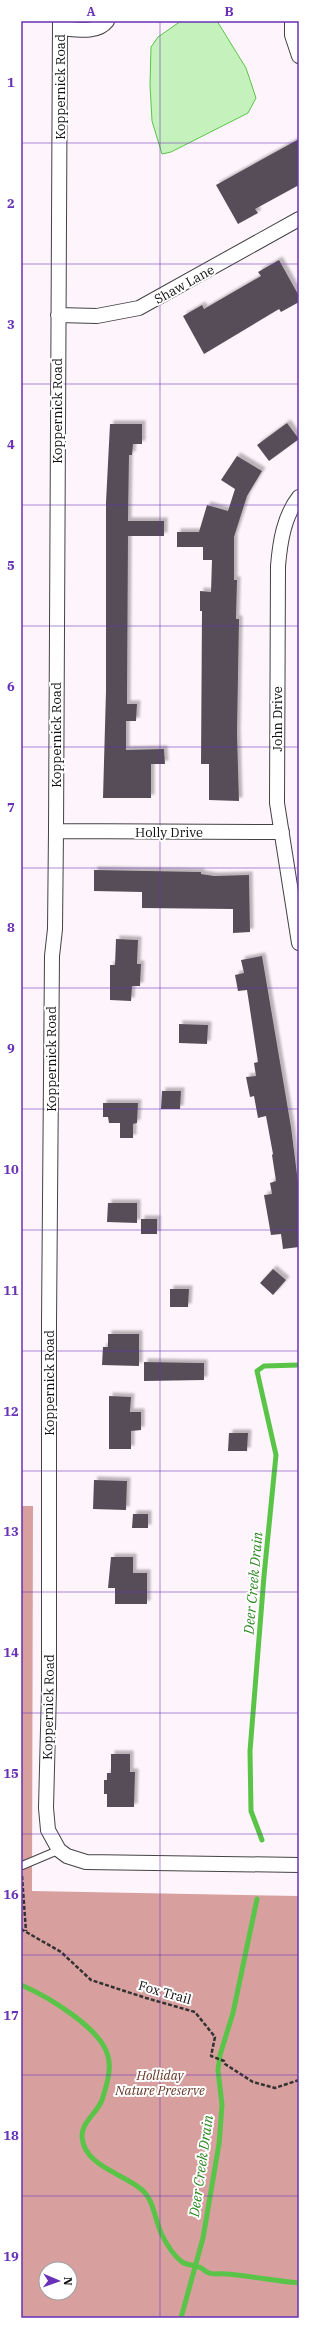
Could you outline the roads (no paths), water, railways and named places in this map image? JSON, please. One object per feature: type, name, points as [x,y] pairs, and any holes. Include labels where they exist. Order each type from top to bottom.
[{"type":"street","points":[[60,24],[92,29],[99,28],[107,21]]},
{"type":"street","points":[[292,22],[292,35],[299,56]]},
{"type":"street","name":"Koppernick Road","points":[[59,1850],[48,1830],[46,1808],[49,1690],[49,1263],[52,956],[55,928],[56,831],[60,24]]},
{"type":"street","name":"Shaw Lane","points":[[58,315],[97,316],[139,308],[299,219]]},
{"type":"street","name":"John Drive","points":[[299,497],[289,514],[282,532],[278,566],[276,788],[299,943]]},
{"type":"street","name":"Holly Drive","points":[[56,831],[282,832]]},
{"type":"street","points":[[59,1850],[67,1856],[86,1862],[299,1865]]},
{"type":"lane","points":[[21,1866],[59,1850]]},
{"type":"waterway","name":"Deer Creek Drain","points":[[262,1840],[251,1811],[250,1751],[264,1576],[276,1455],[257,1371],[264,1366],[299,1365]]},
{"type":"waterway","name":"Deer Creek Drain","points":[[181,2318],[203,2238],[219,2144],[222,2105],[218,2070],[220,2055],[233,2013],[257,1899]]},
{"type":"waterway","points":[[21,1985],[45,1997],[72,2014],[84,2024],[103,2045],[109,2061],[108,2078],[100,2105],[82,2132],[84,2147],[97,2162],[134,2184],[145,2193],[152,2204],[162,2235],[176,2256],[182,2262],[200,2268],[211,2274],[236,2275],[299,2283]]},
{"type":"park label","name":"Holliday Nature Preserve","points":[[160,2082]]}]
